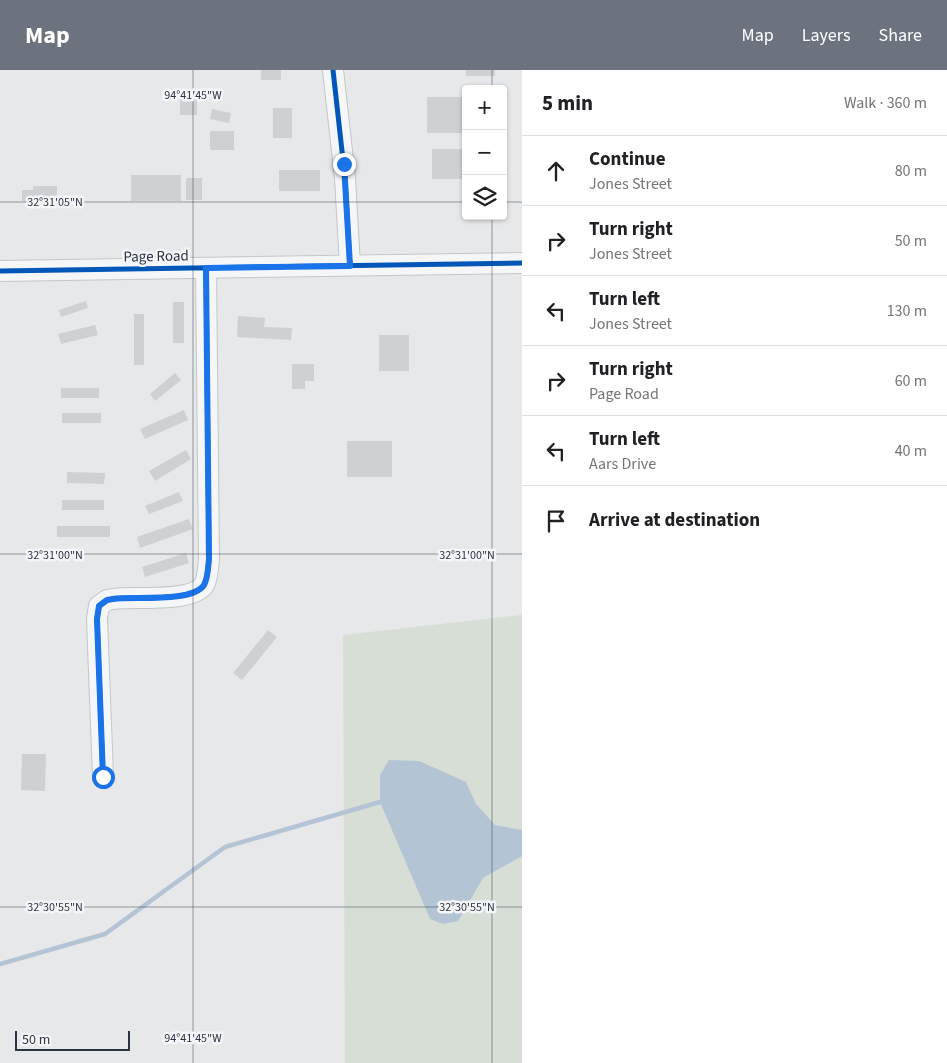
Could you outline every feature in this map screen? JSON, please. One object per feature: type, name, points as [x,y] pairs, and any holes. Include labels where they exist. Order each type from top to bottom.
[{"type":"street","points":[[334,70],[345,178],[350,266]]},
{"type":"street","name":"Page Road","points":[[0,270],[522,263]]},
{"type":"street","points":[[103,777],[97,619],[99,606],[107,600],[113,599],[186,595],[200,590],[207,576],[209,559],[206,268]]},
{"type":"shaded area","points":[[522,615],[522,1063],[345,1063],[343,635]]},
{"type":"water","points":[[389,760],[419,761],[466,782],[476,804],[495,825],[522,830],[522,856],[483,878],[458,921],[443,924],[430,919],[380,802],[380,775]]},
{"type":"building","points":[[261,70],[281,70],[281,80],[261,80]]},
{"type":"building","points":[[466,70],[495,70],[495,76],[466,76]]},
{"type":"building","points":[[427,97],[462,97],[462,133],[427,133]]},
{"type":"building","points":[[180,98],[197,98],[197,115],[180,115]]},
{"type":"building","points":[[273,108],[292,108],[292,138],[273,138]]},
{"type":"building","points":[[212,109],[231,113],[229,123],[210,119]]},
{"type":"building","points":[[210,131],[234,131],[234,150],[210,150]]},
{"type":"building","points":[[432,149],[462,149],[462,179],[432,179]]},
{"type":"building","points":[[279,170],[320,170],[320,191],[279,191]]},
{"type":"building","points":[[131,175],[181,175],[181,201],[131,201]]},
{"type":"building","points":[[186,178],[202,178],[202,200],[186,200]]},
{"type":"building","points":[[33,186],[57,186],[57,201],[22,201],[22,190],[33,190]]},
{"type":"building","points":[[86,301],[88,308],[61,317],[59,310]]},
{"type":"building","points":[[173,302],[184,302],[184,343],[173,343]]},
{"type":"building","points":[[134,314],[144,314],[144,365],[134,365]]},
{"type":"building","points":[[238,316],[265,318],[264,327],[292,328],[291,340],[237,337]]},
{"type":"building","points":[[95,325],[98,335],[61,344],[58,334]]},
{"type":"building","points":[[379,335],[409,335],[409,371],[379,371]]},
{"type":"building","points":[[292,364],[314,364],[314,381],[305,381],[305,389],[292,389]]},
{"type":"building","points":[[175,373],[181,380],[155,401],[150,394]]},
{"type":"building","points":[[61,388],[99,388],[99,398],[61,398]]},
{"type":"building","points":[[184,410],[188,420],[145,439],[140,429]]},
{"type":"building","points":[[62,413],[101,413],[101,423],[62,423]]},
{"type":"building","points":[[347,441],[392,441],[392,477],[347,477]]},
{"type":"building","points":[[186,450],[191,459],[155,481],[149,471]]},
{"type":"building","points":[[67,472],[105,473],[104,484],[67,483]]},
{"type":"building","points":[[179,492],[183,501],[149,514],[145,506]]},
{"type":"building","points":[[62,500],[104,500],[104,510],[62,510]]},
{"type":"building","points":[[189,519],[193,529],[140,548],[137,537]]},
{"type":"building","points":[[57,526],[110,526],[110,537],[57,537]]},
{"type":"building","points":[[186,553],[189,563],[145,577],[142,567]]},
{"type":"building","points":[[268,630],[277,637],[242,680],[233,673]]},
{"type":"building","points":[[22,754],[46,754],[45,791],[21,790]]},
{"type":"waterway","points":[[0,964],[105,934],[225,847],[380,802]]},
{"type":"cycle path","points":[[333,70],[345,178],[350,266]]},
{"type":"cycle path","points":[[0,271],[522,263]]},
{"type":"cycle path","points":[[103,777],[97,619],[99,606],[107,600],[113,599],[162,598],[188,594],[197,591],[204,585],[207,576],[209,559],[206,268]]},
{"type":"route","points":[[103,777],[97,619],[99,606],[107,600],[119,598],[174,596],[194,593],[200,590],[207,576],[209,559],[206,268],[350,266],[344,164]]}]
